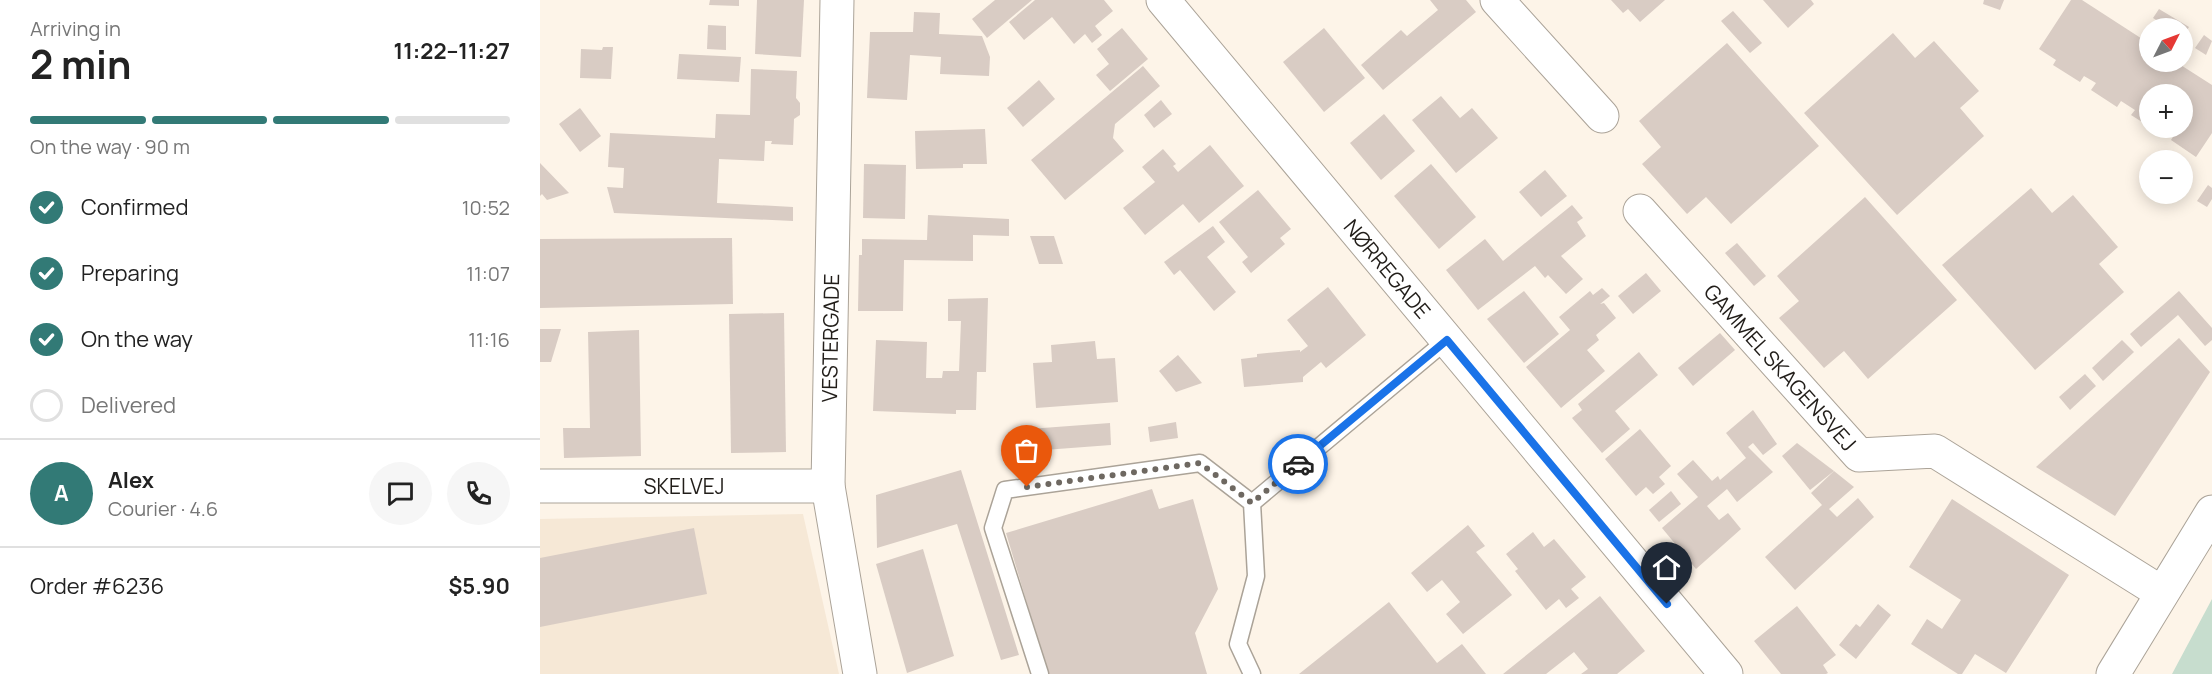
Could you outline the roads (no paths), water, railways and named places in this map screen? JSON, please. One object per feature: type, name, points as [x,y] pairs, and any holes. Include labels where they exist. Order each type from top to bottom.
[{"type":"street","name":"VESTERGADE","points":[[837,0],[828,486],[860,674]]},
{"type":"street","name":"NØRREGADE","points":[[1163,0],[1726,674]]},
{"type":"street","points":[[1497,0],[1602,116]]},
{"type":"street","name":"GAMMEL SKAGENSVEJ","points":[[1640,212],[1859,455],[1935,451],[2162,593]]},
{"type":"street","name":"SKELVEJ","points":[[540,486],[828,486]]},
{"type":"street","points":[[2113,674],[2212,512]]},
{"type":"lane","points":[[1252,503],[1447,340]]},
{"type":"lane","points":[[1040,674],[993,528],[1005,490],[1200,463],[1252,503],[1256,576],[1238,644],[1252,674]]}]
